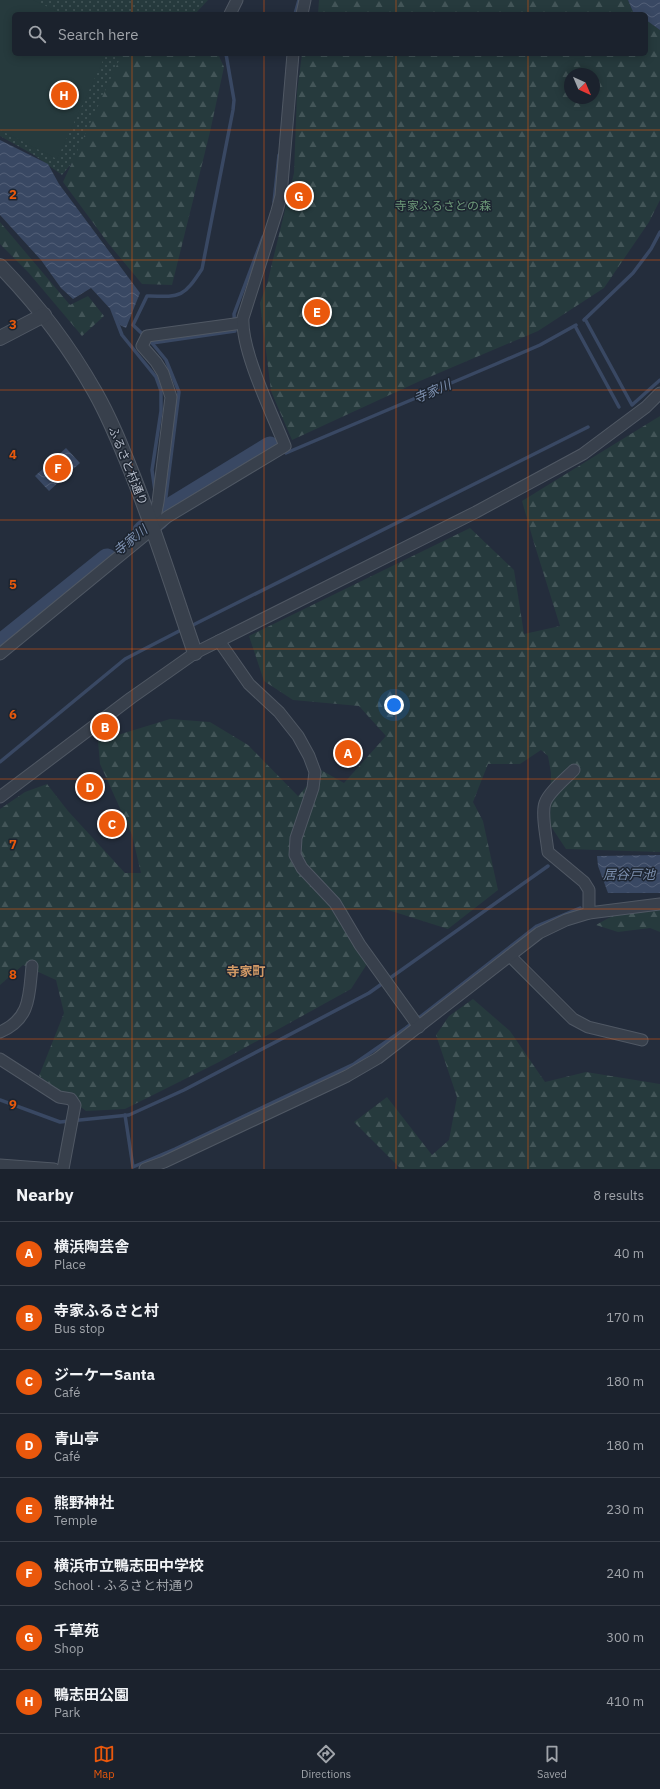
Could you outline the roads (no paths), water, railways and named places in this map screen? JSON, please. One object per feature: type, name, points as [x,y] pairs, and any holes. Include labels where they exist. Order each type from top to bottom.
[{"type":"street","points":[[231,12],[237,0]]},
{"type":"street","points":[[303,12],[306,0]]},
{"type":"street","points":[[0,654],[167,517],[285,446],[245,342],[242,323],[281,196],[293,56]]},
{"type":"street","name":"ふるさと村通り","points":[[0,266],[44,315],[96,392],[121,445],[153,528],[195,653]]},
{"type":"street","points":[[0,338],[44,315]]},
{"type":"street","points":[[153,528],[158,502],[171,397],[156,362],[142,346],[147,336],[242,323]]},
{"type":"street","points":[[0,797],[131,698],[195,653],[489,505],[583,454],[646,407],[660,393]]},
{"type":"street","points":[[219,641],[249,684],[279,712],[298,736],[309,756],[315,772],[313,788],[296,838],[295,855],[302,868],[335,903],[360,944],[419,1027]]},
{"type":"street","points":[[574,770],[555,789],[545,802],[545,826],[548,852],[584,882],[589,890],[589,913]]},
{"type":"street","points":[[145,1169],[164,1162],[347,1076],[378,1058],[539,933],[566,920],[589,913],[660,904]]},
{"type":"street","points":[[510,956],[573,1019],[588,1028],[642,1040]]},
{"type":"street","points":[[0,1032],[11,1027],[23,1015],[29,995],[32,966]]},
{"type":"street","points":[[0,1059],[58,1097],[71,1099],[75,1105],[63,1169]]},
{"type":"street","points":[[0,1165],[54,1169]]},
{"type":"water","points":[[628,0],[660,0],[660,30],[648,21],[648,12],[633,12]]},
{"type":"water","points":[[0,140],[48,164],[59,184],[140,293],[126,328],[120,325],[114,313],[91,288],[73,299],[61,288],[41,260],[0,215]]},
{"type":"water","points":[[66,448],[80,463],[49,491],[35,476]]},
{"type":"water","name":"居谷戸池","points":[[660,855],[660,893],[608,893],[598,866],[597,856]]},
{"type":"waterway","points":[[296,12],[299,0]]},
{"type":"waterway","points":[[164,512],[179,392],[166,360],[152,343],[133,325],[147,296],[174,296],[180,294],[190,286],[202,269],[233,110],[234,100],[226,56]]},
{"type":"waterway","points":[[274,202],[279,155]]},
{"type":"waterway","name":"寺家川","points":[[584,320],[633,273],[651,249],[660,232]]},
{"type":"waterway","points":[[152,343],[235,331],[234,314],[263,237]]},
{"type":"waterway","points":[[112,309],[122,335],[156,377],[161,391],[161,411],[152,470],[155,491]]},
{"type":"waterway","points":[[585,319],[632,405],[660,380]]},
{"type":"waterway","name":"寺家川","points":[[286,453],[540,345],[576,325]]},
{"type":"waterway","points":[[575,326],[619,407]]},
{"type":"waterway","points":[[189,627],[588,427]]},
{"type":"waterway","name":"寺家川","points":[[143,531],[159,519],[164,512],[270,447]]},
{"type":"waterway","name":"寺家川","points":[[0,645],[107,559]]},
{"type":"waterway","points":[[0,762],[125,659],[183,629]]},
{"type":"waterway","points":[[0,1100],[60,1122],[129,1115],[184,1090],[369,993],[548,866]]},
{"type":"waterway","points":[[125,1115],[133,1167],[175,1149],[354,1064],[406,1028],[537,926],[580,908]]},
{"type":"place","name":"鴨志田公園","points":[[64,95]]},
{"type":"place","name":"千草苑","points":[[299,196]]},
{"type":"place","name":"熊野神社","points":[[317,312]]},
{"type":"place","name":"横浜市立鴨志田中学校","points":[[58,468]]},
{"type":"place","name":"寺家ふるさと村","points":[[105,727]]},
{"type":"place","name":"横浜陶芸舎","points":[[348,753]]},
{"type":"place","name":"青山亭","points":[[90,787]]},
{"type":"place","name":"ジーケーSanta","points":[[112,824]]},
{"type":"district","name":"寺家町","points":[[246,971]]},
{"type":"park label","name":"寺家ふるさとの森","points":[[443,206]]}]
